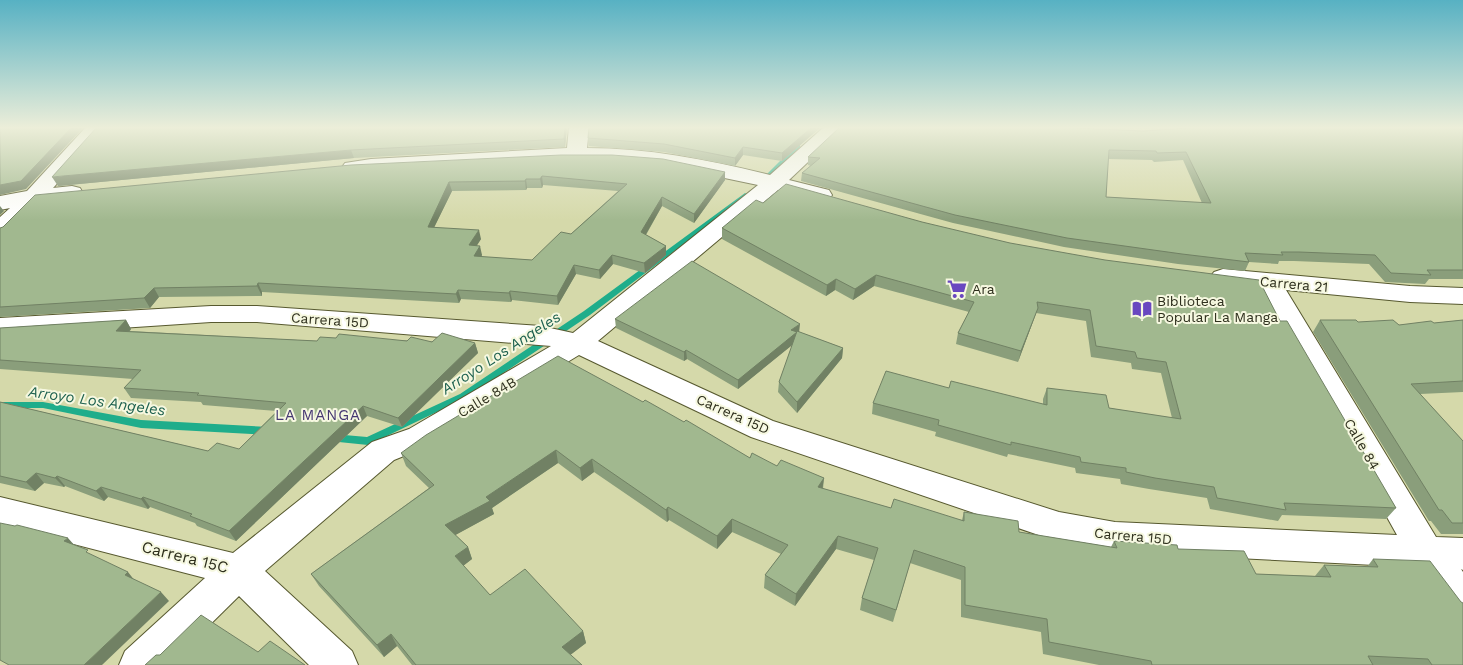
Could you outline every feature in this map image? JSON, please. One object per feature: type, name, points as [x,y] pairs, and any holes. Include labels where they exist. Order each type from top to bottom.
[{"type":"street","points":[[0,230],[69,158]]},
{"type":"street","points":[[327,169],[488,158]]},
{"type":"street","points":[[635,158],[664,160],[774,182],[841,201]]},
{"type":"street","name":"Calle 84B","points":[[140,665],[238,571],[383,451],[420,437],[559,339],[774,182],[801,158]]},
{"type":"street","points":[[0,203],[34,196],[93,191]]},
{"type":"street","name":"Carrera 21","points":[[1200,274],[1268,282],[1463,296]]},
{"type":"street","name":"Calle 84","points":[[1268,282],[1425,552],[1463,601]]},
{"type":"street","name":"Carrera 15D","points":[[0,327],[211,314],[257,314],[559,339],[762,429],[1059,527],[1115,537],[1463,554]]},
{"type":"street","name":"Carrera 15C","points":[[0,511],[238,571],[337,665]]},
{"type":"building","points":[[0,158],[43,158],[21,181],[0,185]]},
{"type":"building","points":[[69,158],[262,158],[52,177]]},
{"type":"building","points":[[497,158],[651,158],[725,172],[694,214],[662,197],[641,232],[666,246],[644,263],[612,255],[599,270],[574,265],[557,296],[510,291],[509,293],[458,290],[456,294],[258,283],[257,286],[154,288],[144,298],[0,307],[0,228],[35,195],[351,165]],"holes":[[[542,176],[627,184],[571,234],[561,232],[532,260],[474,256],[480,246],[469,245],[479,230],[428,227],[449,182],[525,181],[526,179],[540,179]]]},
{"type":"building","points":[[820,158],[1108,158],[1106,197],[1211,203],[1189,158],[1463,158],[1463,270],[1427,270],[1431,275],[1391,273],[1375,255],[1299,252],[1281,252],[1283,255],[1245,253],[1249,262],[1067,238],[955,215],[802,173]]},
{"type":"building","points":[[786,184],[922,222],[1010,243],[1105,260],[1259,280],[1280,321],[1287,321],[1396,508],[1284,503],[1286,510],[1217,498],[1214,487],[1126,472],[1126,468],[1081,462],[1080,457],[1011,442],[1011,445],[938,425],[939,420],[873,403],[886,371],[949,388],[951,381],[1047,405],[1047,388],[1106,395],[1109,408],[1181,419],[1166,362],[1137,358],[1135,352],[1096,346],[1090,310],[1037,302],[1038,308],[1021,351],[958,333],[974,302],[876,275],[855,289],[836,279],[827,285],[722,228],[756,200],[763,203]]},
{"type":"building","points":[[692,261],[800,324],[791,330],[797,332],[738,380],[686,350],[684,352],[615,319]]},
{"type":"building","points":[[126,320],[116,331],[317,341],[320,337],[336,338],[339,334],[407,341],[411,337],[432,342],[442,333],[475,343],[398,418],[363,406],[229,531],[190,516],[192,514],[143,497],[141,499],[101,487],[96,491],[57,476],[55,478],[36,473],[26,482],[0,476],[0,402],[208,451],[217,443],[239,449],[286,403],[197,395],[199,393],[124,388],[141,370],[0,360],[0,328]]},
{"type":"building","points":[[1320,320],[1356,320],[1358,322],[1393,320],[1399,325],[1463,320],[1463,381],[1411,384],[1463,441],[1463,523],[1452,523],[1442,510],[1439,510]]},
{"type":"building","points":[[797,331],[843,348],[797,402],[779,382]]},
{"type":"building","points":[[558,356],[643,402],[645,400],[684,422],[686,420],[750,458],[752,453],[777,466],[781,460],[824,478],[818,487],[891,508],[894,499],[964,521],[964,512],[1018,521],[1019,532],[1117,548],[1114,541],[1177,545],[1178,549],[1244,551],[1256,574],[1331,577],[1324,565],[1378,567],[1373,559],[1430,561],[1463,603],[1463,665],[1432,665],[1428,659],[1368,656],[1373,665],[1152,665],[1151,661],[1049,642],[1047,619],[965,605],[965,567],[914,550],[896,610],[862,598],[878,548],[838,536],[796,594],[765,575],[788,545],[732,519],[717,536],[668,507],[666,510],[592,459],[580,468],[556,450],[486,497],[490,501],[445,525],[468,547],[455,556],[490,595],[525,569],[583,631],[562,647],[582,665],[416,665],[391,634],[377,645],[311,574],[434,485],[401,453],[426,435]]},
{"type":"building","points":[[0,523],[17,525],[68,538],[64,541],[88,550],[86,552],[128,572],[125,575],[161,592],[84,665],[9,665],[0,660]]},
{"type":"building","points":[[201,615],[258,652],[270,641],[305,665],[145,665],[156,655],[160,655]]},
{"type":"waterway","points":[[767,177],[786,158]]},
{"type":"waterway","name":"Arroyo Los Angeles","points":[[333,438],[368,441],[463,396],[587,313],[745,195]]},
{"type":"waterway","name":"Arroyo Los Angeles","points":[[0,405],[43,405],[141,424],[270,431]]},
{"type":"place","name":"Ara","points":[[957,289]]},
{"type":"place","name":"Biblioteca Popular La Manga","points":[[1142,309]]},
{"type":"district","name":"LA MANGA","points":[[318,415]]}]
